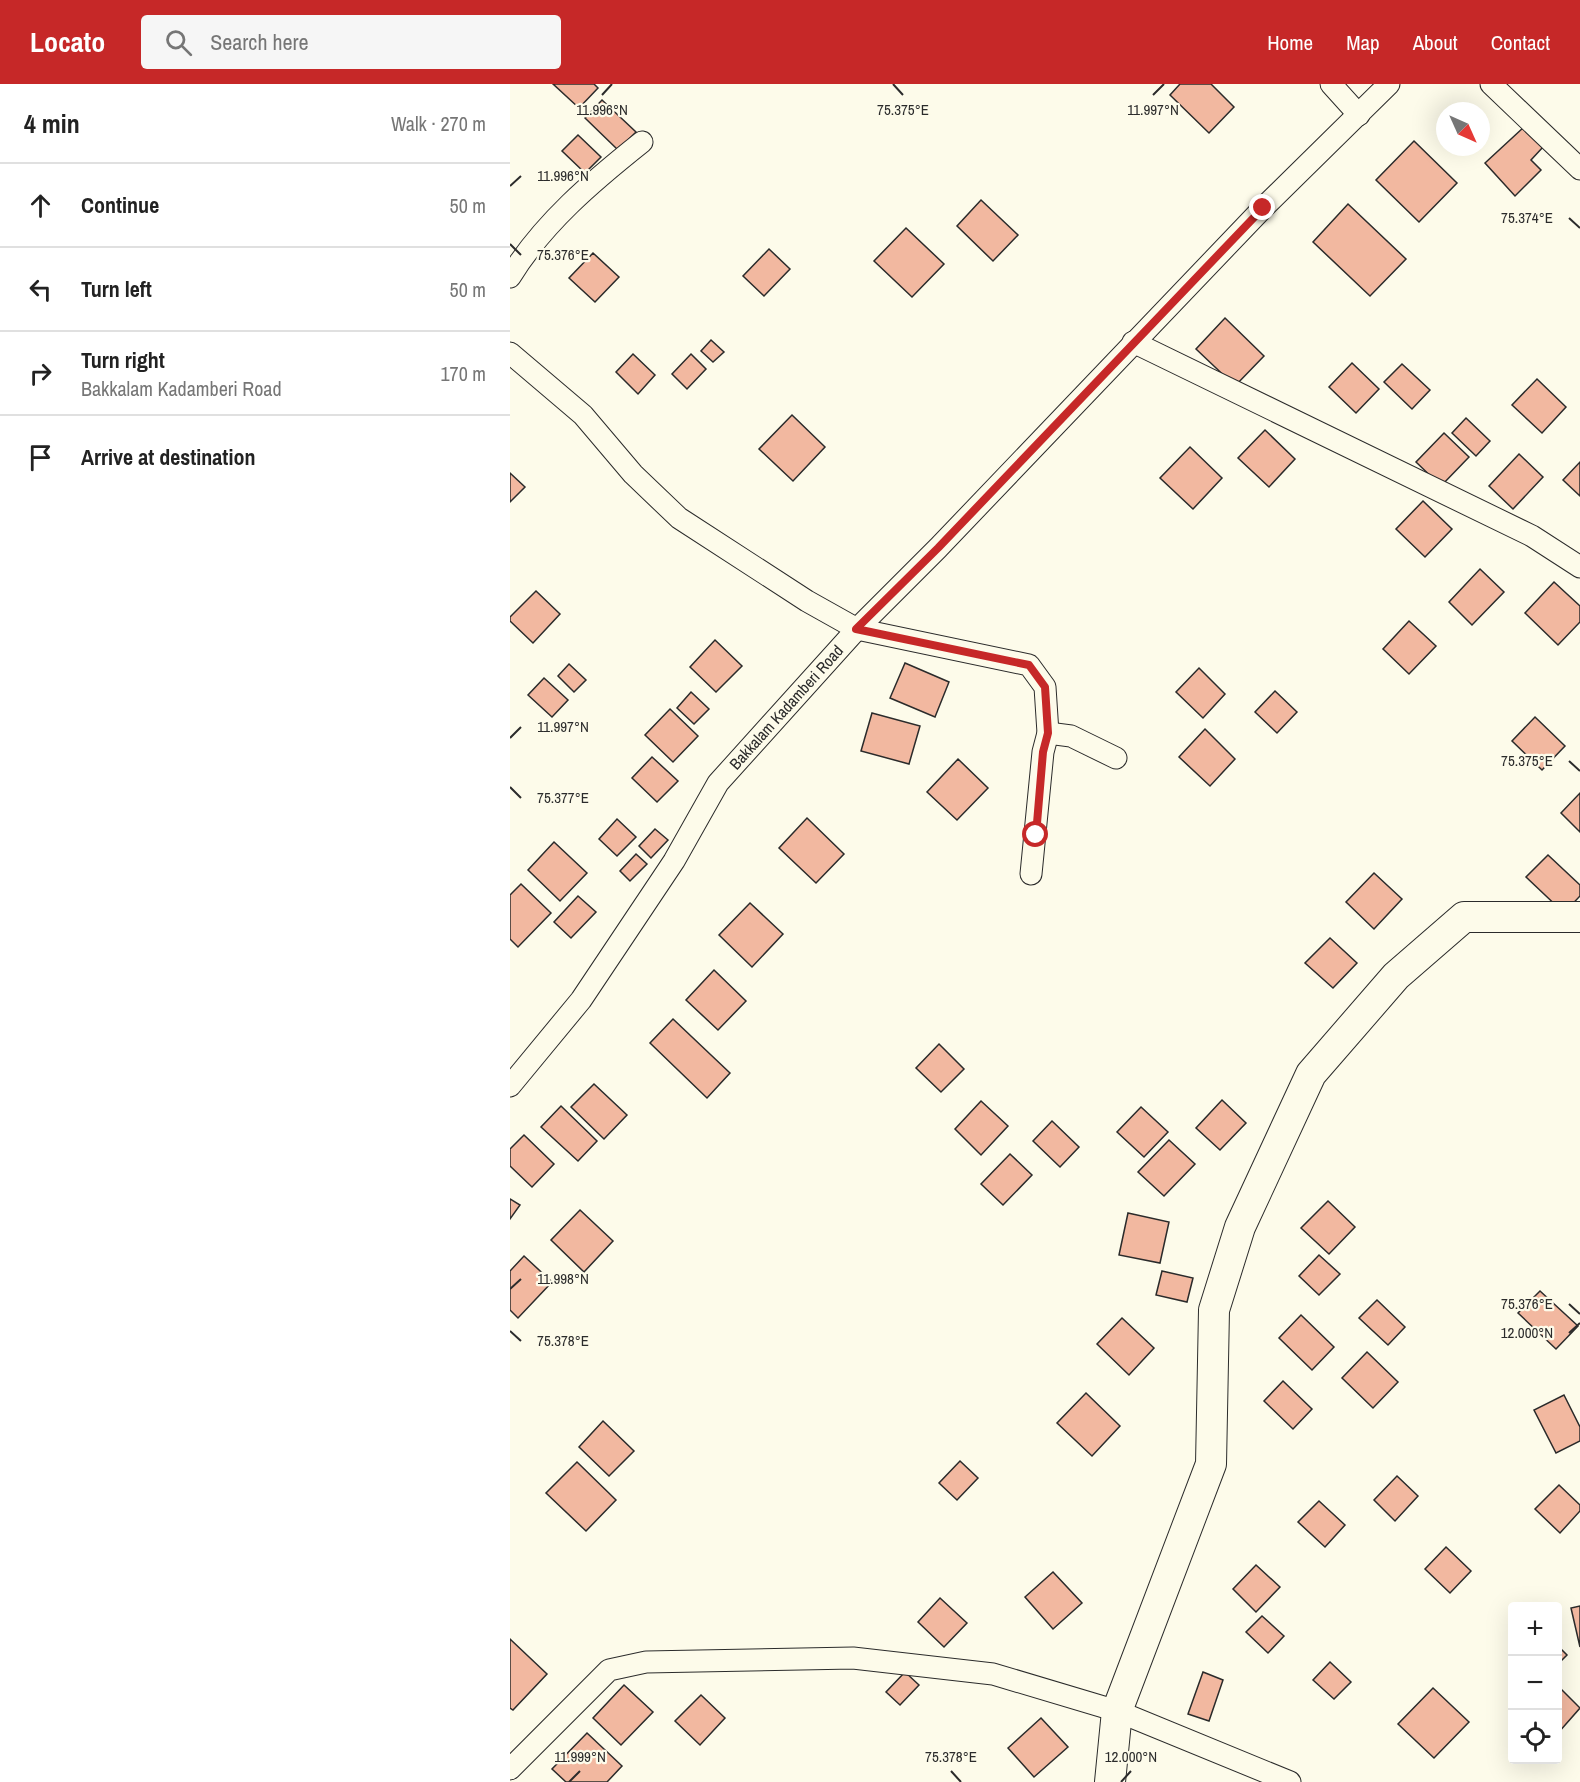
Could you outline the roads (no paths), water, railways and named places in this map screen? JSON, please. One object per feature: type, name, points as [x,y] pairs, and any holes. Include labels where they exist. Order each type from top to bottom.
[{"type":"street","points":[[1331,84],[1359,116]]},
{"type":"street","name":"Bakkalam Kadamberi Road","points":[[510,1086],[581,1000],[674,861],[718,783],[856,629],[938,548],[1263,208],[1389,84]]},
{"type":"street","points":[[1491,84],[1580,169]]},
{"type":"street","points":[[510,277],[538,235],[600,176],[642,142]]},
{"type":"street","points":[[1133,342],[1532,536],[1580,567]]},
{"type":"street","points":[[510,353],[583,415],[633,474],[679,518],[807,602],[856,629],[1029,665],[1045,687],[1048,733],[1043,752],[1031,874]]},
{"type":"street","points":[[1048,733],[1071,736],[1116,758]]},
{"type":"street","points":[[1110,1782],[1117,1711],[1211,1464],[1214,1310],[1240,1227],[1311,1074],[1396,976],[1464,917],[1580,917]]},
{"type":"street","points":[[510,1769],[609,1670],[646,1662],[853,1658],[993,1674],[1117,1711],[1290,1782]]}]
